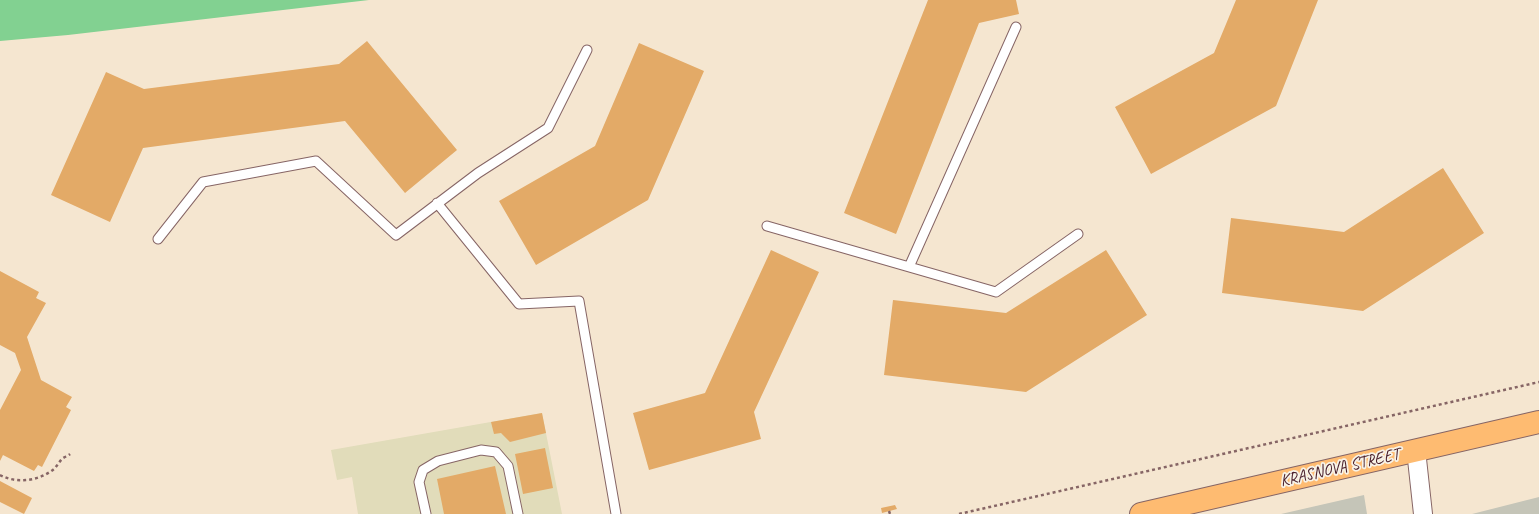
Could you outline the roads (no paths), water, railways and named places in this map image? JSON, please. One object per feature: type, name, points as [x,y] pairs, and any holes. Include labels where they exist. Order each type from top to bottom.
[{"type":"main road","name":"KRASNOVA STREET","points":[[1141,514],[1539,422]]},
{"type":"street","points":[[1416,450],[1423,514]]},
{"type":"lane","points":[[909,267],[1016,27]]},
{"type":"lane","points":[[158,239],[203,182],[316,161],[396,235],[478,172],[548,128],[587,50]]},
{"type":"lane","points":[[437,204],[519,304],[582,301],[616,514]]},
{"type":"lane","points":[[768,226],[996,292],[1078,234]]},
{"type":"lane","points":[[426,514],[419,482],[423,470],[438,461],[481,450],[496,452],[508,466],[518,514]]}]
